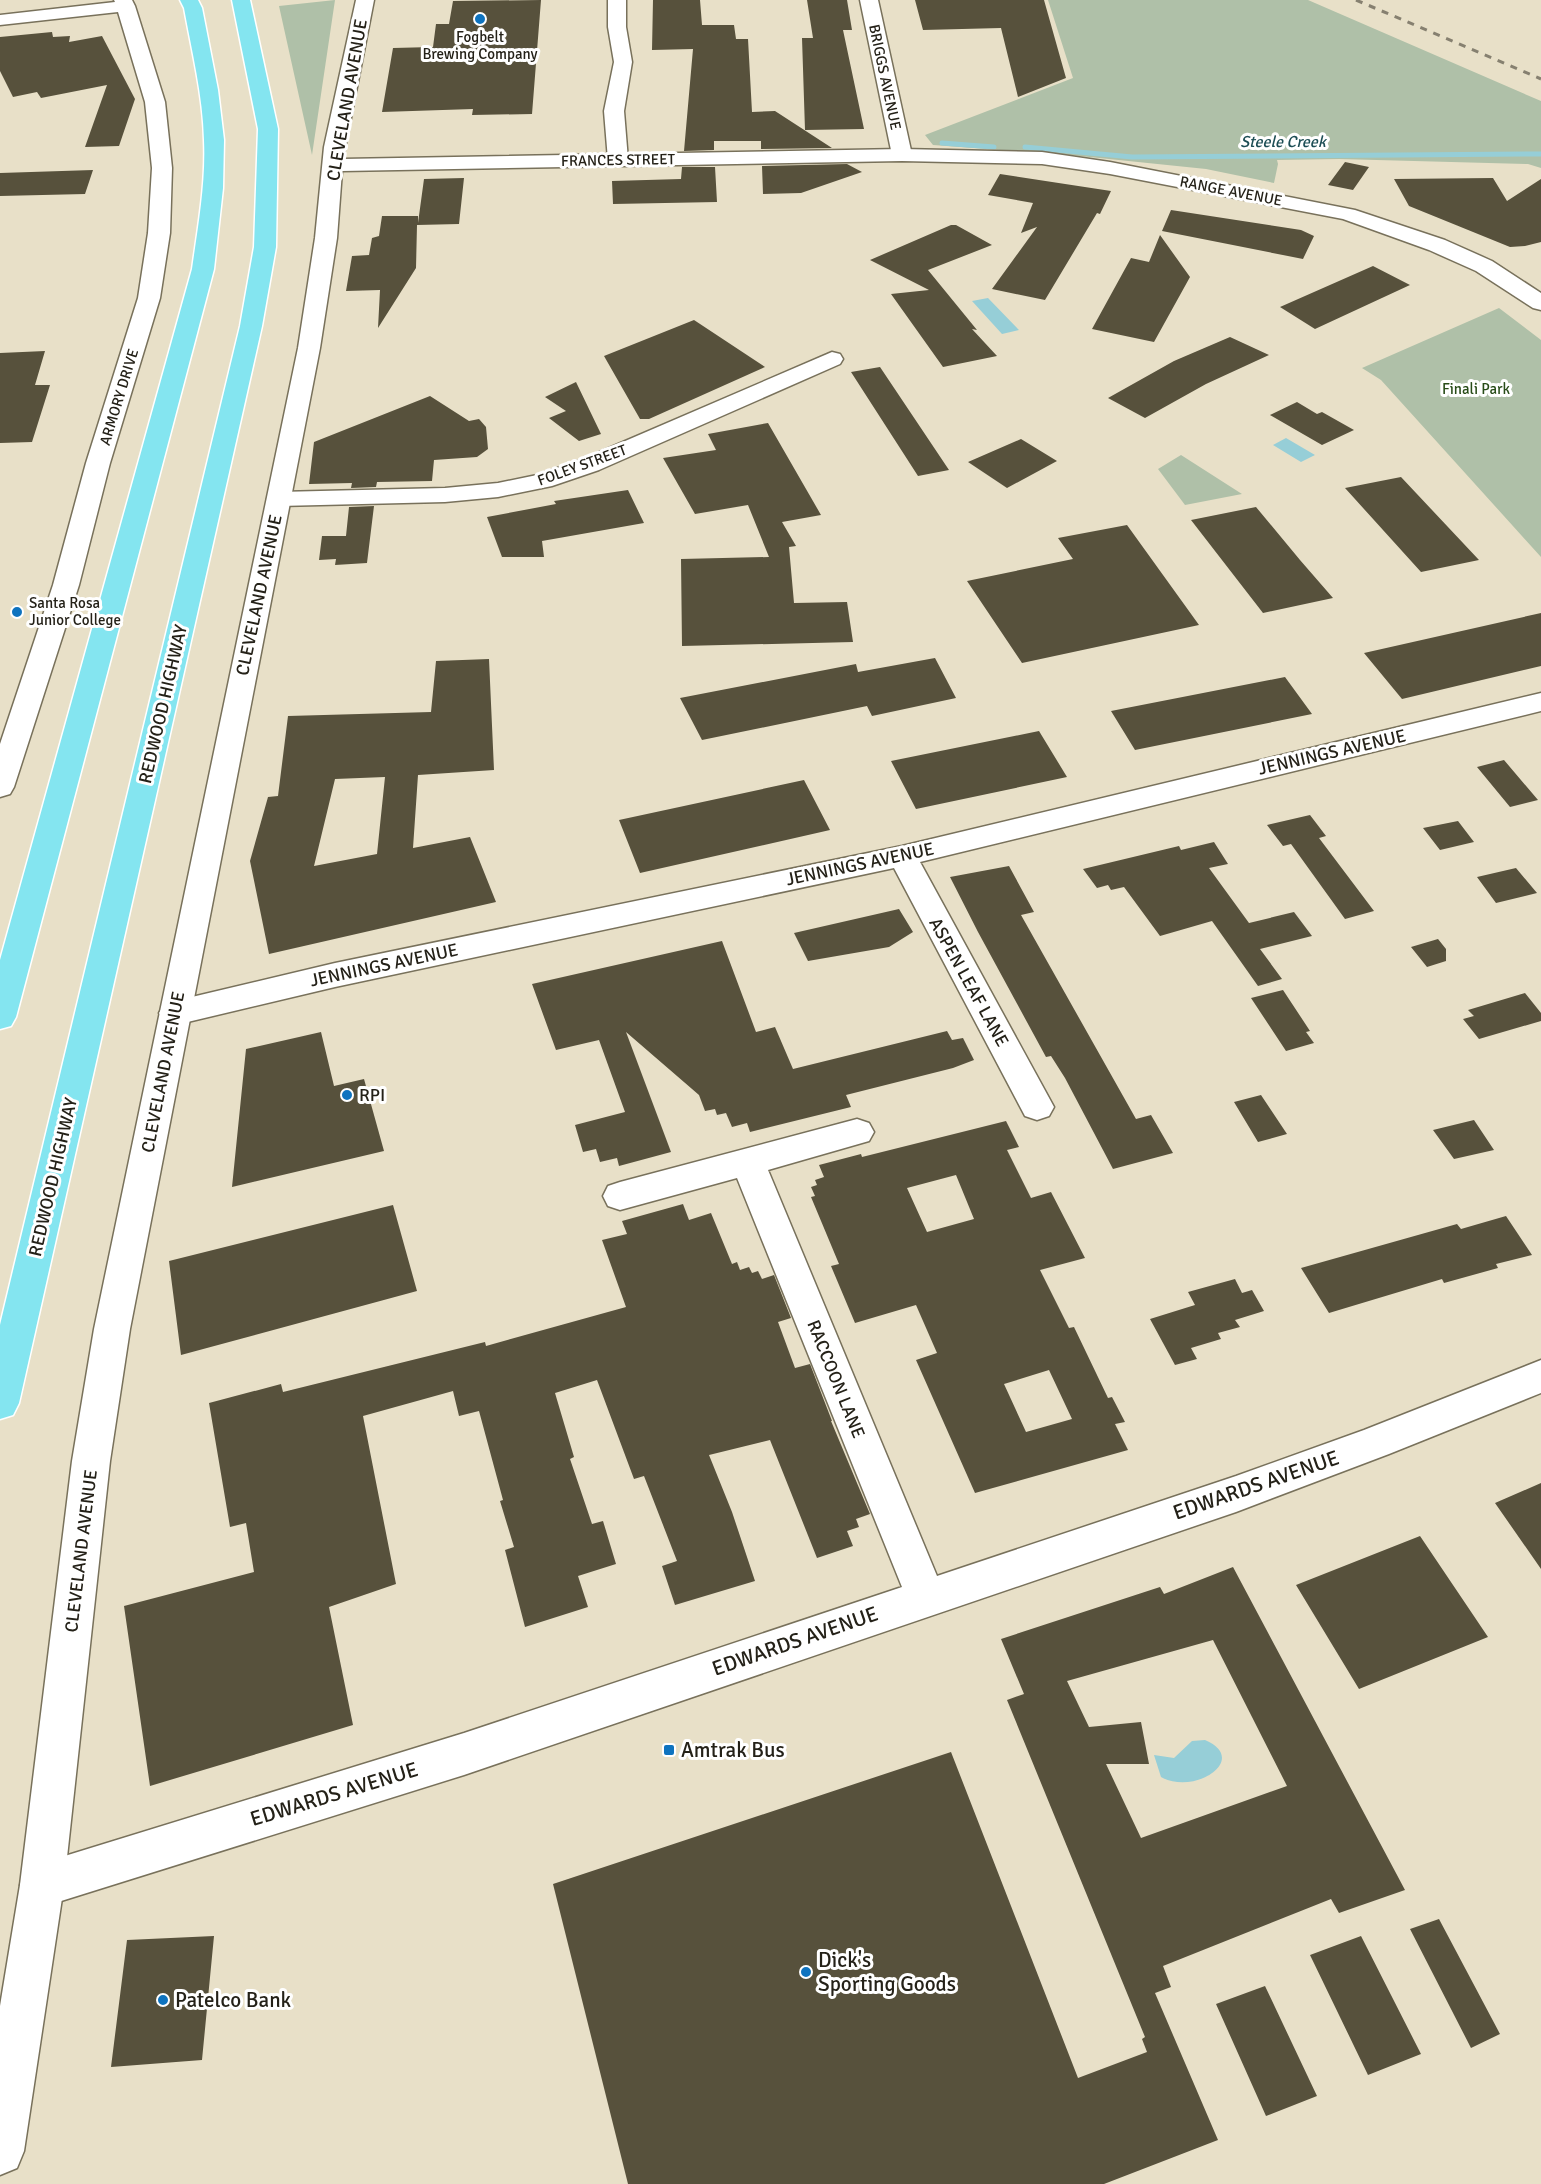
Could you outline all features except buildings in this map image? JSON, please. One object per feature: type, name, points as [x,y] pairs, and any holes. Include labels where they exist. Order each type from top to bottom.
[{"type":"highway","name":"REDWOOD HIGHWAY","points":[[0,1403],[251,326],[265,246],[268,129],[242,0]]},
{"type":"highway","points":[[0,1017],[203,269],[212,199],[214,140],[208,90],[190,3]]},
{"type":"street","name":"CLEVELAND AVENUE","points":[[0,2151],[42,1885],[91,1461],[102,1390],[126,1253],[309,348],[326,238],[334,147],[365,0]]},
{"type":"street","points":[[617,0],[617,27],[623,62],[614,111],[618,160]]},
{"type":"street","name":"BRIGGS AVENUE","points":[[869,0],[902,155]]},
{"type":"street","points":[[0,20],[124,3]]},
{"type":"street","name":"ARMORY DRIVE","points":[[0,788],[66,585],[98,463],[151,287],[159,233],[162,168],[155,102],[124,3]]},
{"type":"street","name":"FRANCES STREET","points":[[333,165],[902,155]]},
{"type":"street","name":"RANGE AVENUE","points":[[902,155],[1042,158],[1110,168],[1348,214],[1437,245],[1484,266],[1541,303]]},
{"type":"street","name":"FOLEY STREET","points":[[279,499],[445,495],[498,490],[543,481],[598,462],[832,359]]},
{"type":"street","name":"JENNINGS AVENUE","points":[[175,1013],[335,975],[902,856],[1541,702]]},
{"type":"street","name":"ASPEN LEAF LANE","points":[[902,856],[1037,1107]]},
{"type":"street","points":[[620,1196],[857,1132]]},
{"type":"street","name":"RACCOON LANE","points":[[747,1160],[926,1597]]},
{"type":"street","name":"EDWARDS AVENUE","points":[[42,1885],[464,1754],[1236,1494],[1376,1442],[1541,1376]]},
{"type":"green space","points":[[335,0],[312,155],[279,6]]},
{"type":"green space","points":[[1048,0],[1308,0],[1541,101],[1541,168],[1528,164],[1339,159],[1277,160],[1274,183],[1206,169],[1070,155],[933,145],[925,135],[1073,78]]},
{"type":"green space","name":"Finali Park","points":[[1499,308],[1541,340],[1541,557],[1381,380],[1362,368]]},
{"type":"green space","points":[[1181,455],[1242,494],[1185,505],[1158,469]]},
{"type":"water","points":[[988,298],[1019,330],[1002,334],[972,301]]},
{"type":"water","points":[[1286,438],[1315,455],[1301,462],[1273,445]]},
{"type":"water","points":[[1205,1740],[1217,1748],[1222,1756],[1220,1765],[1213,1773],[1189,1782],[1174,1782],[1161,1777],[1154,1755],[1174,1758],[1192,1741]]},
{"type":"waterway","name":"Steele Creek","points":[[942,143],[994,147]]},
{"type":"waterway","name":"Steele Creek","points":[[1025,147],[1132,157],[1541,154]]},
{"type":"railway","points":[[1356,0],[1541,79]]},
{"type":"place","name":"Fogbelt Brewing Company","points":[[480,19]]},
{"type":"place","name":"Santa Rosa Junior College","points":[[17,612]]},
{"type":"place","name":"RPI","points":[[347,1095]]},
{"type":"place","name":"Amtrak Bus","points":[[669,1750]]},
{"type":"place","name":"Dick's Sporting Goods","points":[[806,1972]]},
{"type":"place","name":"Patelco Bank","points":[[163,2000]]}]
